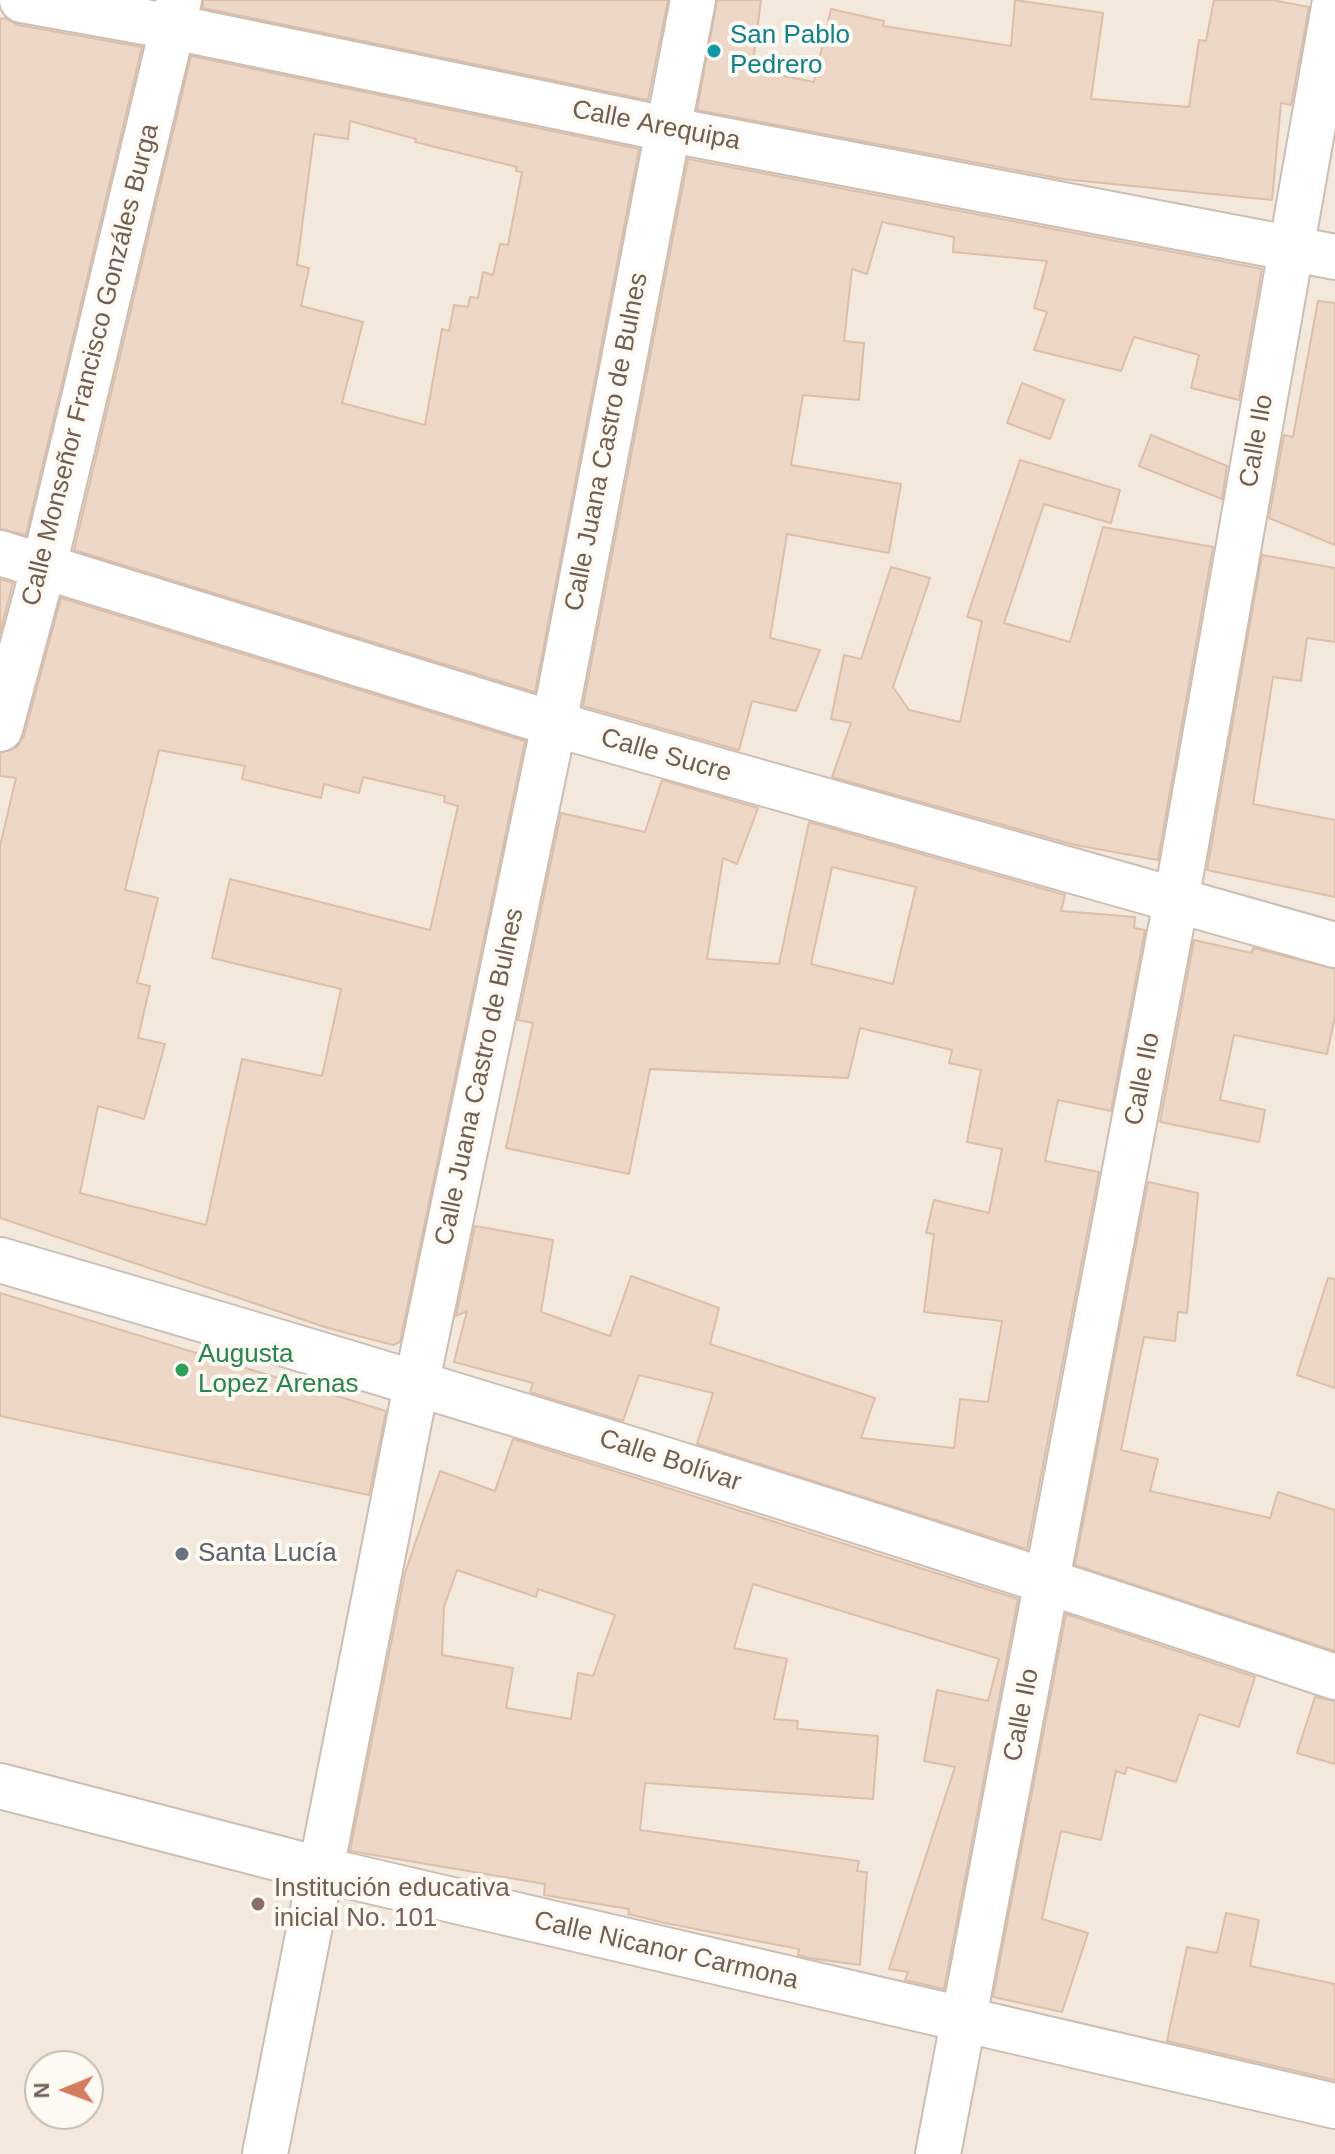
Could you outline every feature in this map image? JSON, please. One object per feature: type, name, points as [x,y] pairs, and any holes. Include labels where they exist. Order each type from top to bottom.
[{"type":"street","name":"Calle Arequipa","points":[[22,0],[176,14],[666,129],[1335,257]]},
{"type":"street","name":"Calle Juana Castro de Bulnes","points":[[265,2154],[417,1381],[554,724],[693,0]]},
{"type":"street","name":"Calle Ilo","points":[[938,2154],[1176,901],[1335,1]]},
{"type":"street","name":"Calle Monseñor Francisco Gonzáles Burga","points":[[0,729],[44,566],[176,14]]},
{"type":"street","name":"Calle Sucre","points":[[0,553],[554,724],[1335,945]]},
{"type":"street","name":"Calle Bolívar","points":[[0,1260],[417,1381],[1049,1580],[1335,1677]]},
{"type":"street","name":"Calle Nicanor Carmona","points":[[0,1786],[319,1869],[1335,2106]]},
{"type":"shaded area","points":[[0,0],[1335,0],[1335,2154],[0,2154]]},
{"type":"building","points":[[203,0],[668,0],[648,100],[203,8]]},
{"type":"building","points":[[717,0],[761,0],[752,70],[814,82],[831,9],[884,21],[883,26],[1011,46],[1015,0],[1103,13],[1091,99],[1189,107],[1199,40],[1206,41],[1214,0],[1272,0],[1309,7],[1291,105],[1281,103],[1272,200],[1063,179],[697,110]]},
{"type":"building","points":[[5,18],[18,25],[142,47],[26,535],[0,529],[0,19]]},
{"type":"building","points":[[191,56],[639,149],[535,692],[74,550]],"holes":[[[350,121],[416,139],[415,142],[517,167],[516,171],[522,172],[508,245],[500,244],[493,275],[483,272],[478,298],[470,297],[468,307],[454,305],[449,331],[442,329],[425,425],[342,403],[363,322],[301,306],[309,268],[297,265],[314,134],[348,139]]]},
{"type":"building","points":[[688,159],[1262,269],[1239,400],[1191,388],[1199,355],[1134,337],[1121,371],[1034,350],[1047,312],[1034,308],[1047,261],[953,252],[954,237],[882,222],[867,274],[852,269],[844,341],[864,343],[859,400],[803,395],[791,465],[901,484],[889,553],[787,534],[770,638],[820,650],[796,711],[752,701],[739,750],[583,706]]},
{"type":"building","points":[[1318,301],[1335,303],[1335,545],[1269,518],[1284,435],[1293,437]]},
{"type":"building","points":[[1022,383],[1064,400],[1050,439],[1007,423]]},
{"type":"building","points":[[1151,435],[1227,466],[1222,499],[1139,466]]},
{"type":"building","points":[[1020,460],[1120,490],[1111,523],[1044,504],[1004,623],[1070,642],[1103,527],[1213,547],[1158,860],[1075,845],[832,777],[851,723],[831,719],[844,655],[861,659],[891,567],[930,578],[893,687],[909,710],[960,722],[982,621],[967,617]]},
{"type":"building","points":[[1262,555],[1335,568],[1335,642],[1307,638],[1301,681],[1273,677],[1253,804],[1335,820],[1335,897],[1207,870]]},
{"type":"building","points":[[0,579],[13,583],[0,633]]},
{"type":"building","points":[[61,598],[525,741],[400,1342],[393,1345],[328,1328],[0,1218],[0,846],[16,778],[0,776],[0,753],[17,747],[24,736]],"holes":[[[159,750],[245,766],[242,779],[321,798],[324,784],[359,793],[363,777],[445,796],[444,802],[458,806],[430,930],[230,879],[212,958],[341,989],[322,1076],[242,1059],[206,1225],[80,1193],[98,1106],[144,1119],[165,1044],[138,1038],[150,986],[137,983],[158,898],[125,890]]]},
{"type":"building","points":[[662,780],[758,808],[737,864],[723,858],[707,959],[779,964],[809,822],[1065,895],[1061,911],[1135,917],[1134,928],[1145,930],[1111,1111],[1058,1100],[1045,1161],[1099,1172],[1027,1549],[697,1444],[713,1393],[639,1375],[623,1421],[530,1392],[533,1383],[454,1362],[467,1311],[456,1316],[475,1226],[553,1240],[541,1312],[610,1336],[631,1276],[719,1308],[710,1344],[875,1398],[861,1438],[954,1448],[960,1399],[988,1402],[1002,1321],[924,1312],[934,1234],[926,1233],[934,1200],[989,1213],[1002,1149],[967,1142],[981,1070],[949,1063],[952,1050],[860,1028],[848,1078],[650,1069],[629,1174],[506,1148],[533,1023],[518,1020],[561,813],[645,832]],"holes":[[[832,867],[916,887],[893,984],[811,964]]]},
{"type":"building","points":[[1194,940],[1252,953],[1253,948],[1335,969],[1335,1016],[1327,1054],[1234,1035],[1220,1100],[1265,1110],[1259,1142],[1160,1122]]},
{"type":"building","points":[[1148,1182],[1198,1193],[1187,1313],[1178,1312],[1175,1341],[1144,1337],[1121,1450],[1158,1459],[1150,1491],[1270,1518],[1278,1492],[1335,1510],[1335,1651],[1075,1565]]},
{"type":"building","points":[[1328,1278],[1335,1279],[1335,1388],[1297,1375]]},
{"type":"building","name":"Augusta Lopez Arenas","points":[[0,1293],[386,1411],[369,1495],[0,1416]]},
{"type":"building","points":[[513,1439],[1018,1599],[944,1989],[905,1980],[908,1972],[889,1969],[955,1767],[924,1761],[937,1690],[988,1701],[999,1659],[753,1584],[734,1648],[787,1659],[774,1719],[798,1721],[797,1729],[878,1736],[873,1799],[645,1783],[640,1830],[859,1861],[857,1871],[867,1872],[860,1965],[809,1958],[798,1955],[799,1949],[665,1923],[628,1914],[629,1909],[544,1895],[545,1884],[350,1851],[405,1573],[440,1471],[495,1491]],"holes":[[[457,1570],[536,1597],[538,1589],[615,1615],[593,1676],[578,1673],[571,1719],[506,1708],[513,1668],[442,1655],[444,1607]]]},
{"type":"building","points":[[1066,1614],[1255,1677],[1239,1727],[1199,1714],[1176,1782],[1127,1767],[1125,1774],[1116,1771],[1101,1840],[1061,1831],[1042,1919],[1088,1933],[1062,2012],[993,1997]]},
{"type":"building","points":[[1315,1697],[1335,1701],[1335,1764],[1297,1753]]},
{"type":"building","points":[[1226,1913],[1259,1920],[1250,1966],[1335,1984],[1335,2080],[1167,2041],[1187,1947],[1217,1953]]},
{"type":"place","name":"San Pablo Pedrero","points":[[714,51]]},
{"type":"place","name":"Augusta Lopez Arenas","points":[[182,1370]]},
{"type":"place","name":"Santa Lucía","points":[[182,1554]]},
{"type":"place","name":"Institución educativa inicial No. 101","points":[[258,1904]]}]
